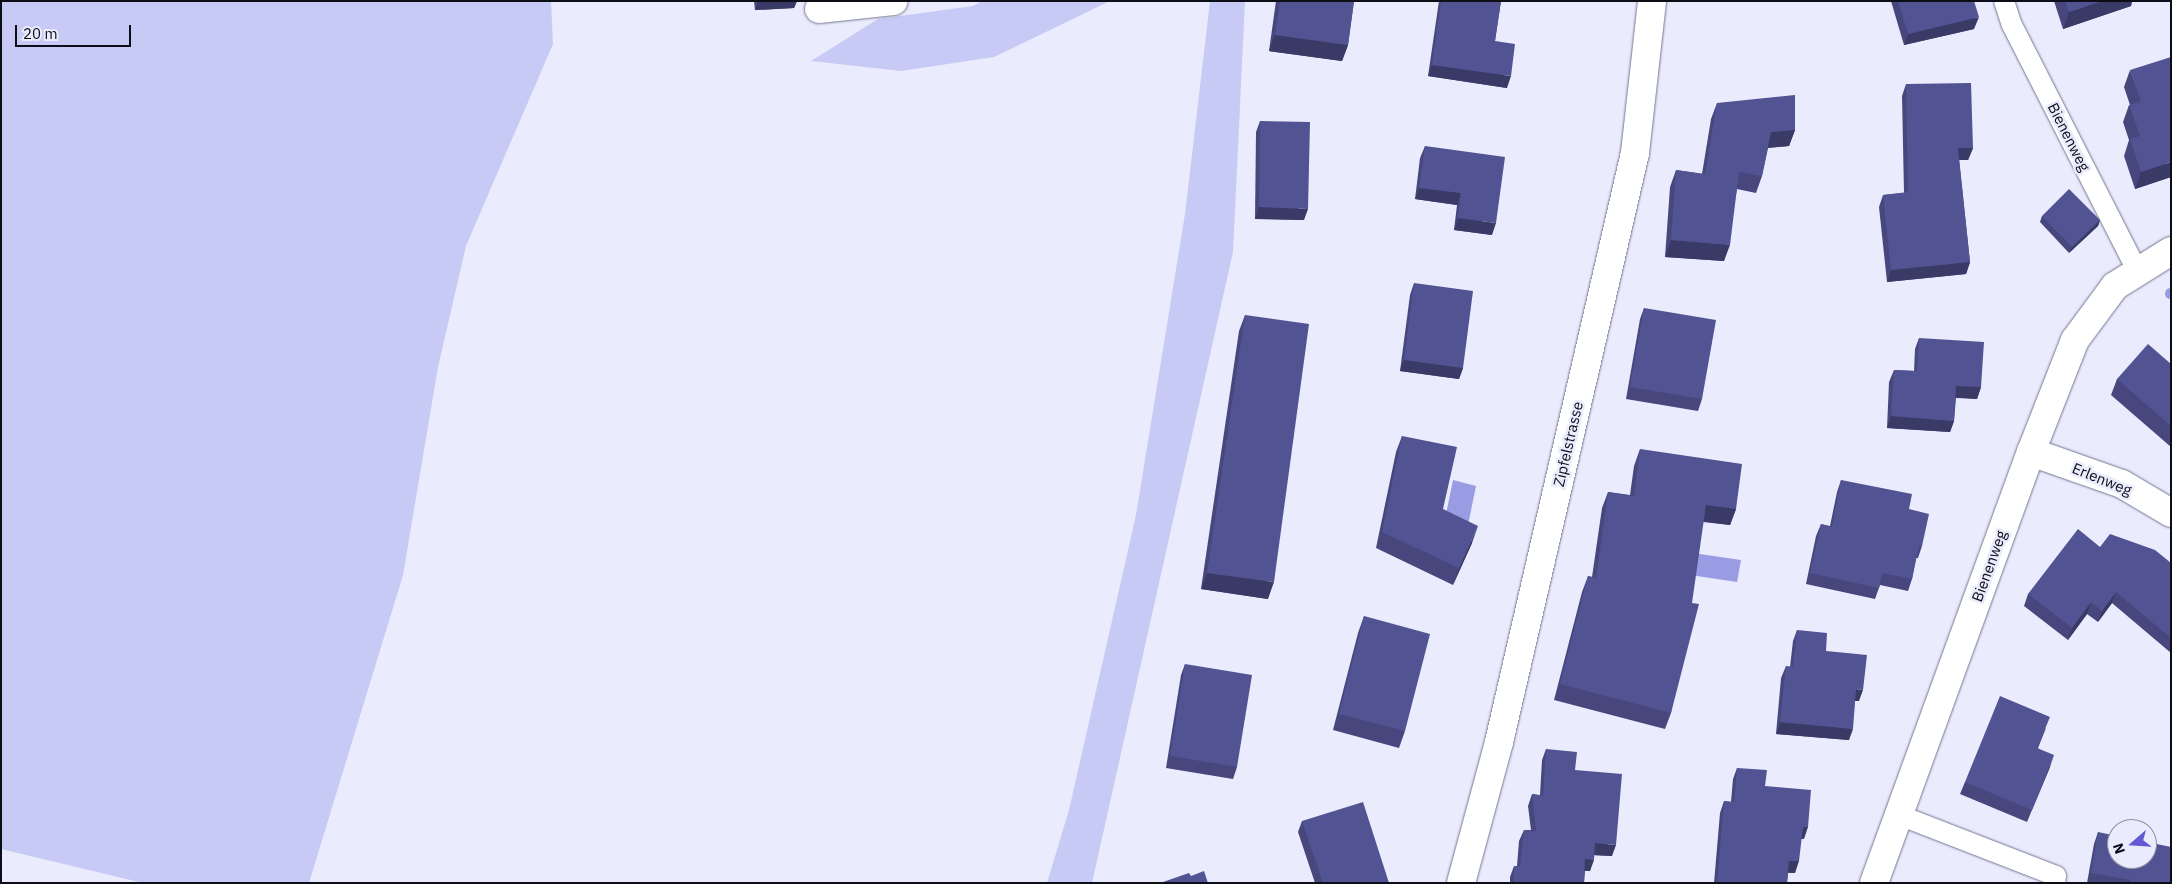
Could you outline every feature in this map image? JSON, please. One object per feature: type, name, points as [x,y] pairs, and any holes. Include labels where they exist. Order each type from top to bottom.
[{"type":"street","points":[[819,9],[894,1]]},
{"type":"street","name":"Zipfelstrasse","points":[[1461,883],[1499,742],[1635,153],[1652,1]]},
{"type":"street","name":"Bienenweg","points":[[1874,883],[2031,452],[2075,340],[2115,286],[2171,251]]},
{"type":"street","name":"Erlenweg","points":[[2031,452],[2122,484],[2171,513]]},
{"type":"lane","name":"Bienenweg","points":[[2004,1],[2012,25],[2138,272]]},
{"type":"lane","points":[[1899,815],[2056,876],[2055,883]]},
{"type":"shaded area","points":[[1,1],[551,1],[553,44],[466,246],[438,367],[403,575],[309,883],[143,883],[1,849]]},
{"type":"shaded area","points":[[982,1],[1110,1],[994,57],[901,71],[811,61],[878,19],[973,6]]},
{"type":"shaded area","points":[[1210,1],[1245,1],[1233,252],[1092,883],[1047,883],[1069,810],[1136,515],[1185,214]]},
{"type":"water","points":[[1453,480],[1476,486],[1467,530],[1445,519]]},
{"type":"water","points":[[1693,553],[1741,560],[1737,582],[1690,575]]},
{"type":"building","points":[[1280,1],[1354,1],[1348,45],[1275,35]]},
{"type":"building","points":[[1441,1],[1501,1],[1495,41],[1515,44],[1511,76],[1432,65]]},
{"type":"building","points":[[1898,1],[1974,1],[1979,17],[1908,34]]},
{"type":"building","points":[[2065,1],[2102,1],[2069,12]]},
{"type":"building","points":[[2171,57],[2171,162],[2141,172],[2130,139],[2140,136],[2129,105],[2141,101],[2130,70]]},
{"type":"building","points":[[1971,83],[1973,148],[1958,148],[1970,262],[1891,270],[1883,195],[1908,192],[1906,84]]},
{"type":"building","points":[[1795,95],[1795,130],[1771,132],[1762,176],[1739,172],[1730,245],[1671,240],[1676,170],[1705,174],[1717,103]]},
{"type":"building","points":[[1260,121],[1310,122],[1308,209],[1259,207]]},
{"type":"building","points":[[1425,146],[1505,157],[1496,223],[1458,218],[1461,193],[1419,188]]},
{"type":"building","points":[[2069,189],[2100,220],[2072,247],[2042,216]]},
{"type":"building","points":[[1414,283],[1473,291],[1463,368],[1404,360]]},
{"type":"building","points":[[1644,308],[1716,320],[1702,399],[1630,387]]},
{"type":"building","points":[[1245,315],[1309,324],[1274,582],[1207,573]]},
{"type":"building","points":[[1919,338],[1984,342],[1981,387],[1956,386],[1954,421],[1891,416],[1894,370],[1917,371]]},
{"type":"building","points":[[2148,344],[2171,364],[2171,426],[2117,379]]},
{"type":"building","points":[[1402,436],[1457,447],[1443,509],[1478,526],[1459,568],[1382,532]]},
{"type":"building","points":[[1640,449],[1742,464],[1736,509],[1706,505],[1692,603],[1699,604],[1671,713],[1560,684],[1588,576],[1596,578],[1608,492],[1634,496]]},
{"type":"building","points":[[1841,480],[1912,494],[1909,509],[1929,514],[1922,546],[1919,546],[1912,579],[1882,573],[1879,588],[1810,573],[1821,524],[1832,527]]},
{"type":"building","points":[[2078,529],[2100,547],[2110,534],[2155,550],[2171,563],[2171,638],[2116,592],[2102,611],[2091,602],[2072,628],[2028,594]]},
{"type":"building","points":[[1364,616],[1430,634],[1405,731],[1339,714]]},
{"type":"building","points":[[1797,630],[1827,633],[1826,651],[1867,655],[1863,690],[1856,689],[1853,729],[1780,722],[1786,666],[1793,667]]},
{"type":"building","points":[[1185,664],[1252,675],[1237,767],[1170,756]]},
{"type":"building","points":[[2000,696],[2050,717],[2037,748],[2054,755],[2032,810],[1965,782]]},
{"type":"building","points":[[1546,749],[1577,752],[1575,770],[1622,774],[1616,845],[1595,843],[1594,860],[1585,859],[1584,883],[1513,883],[1514,866],[1520,866],[1524,830],[1536,831],[1532,794],[1543,796]]},
{"type":"building","points":[[1737,768],[1767,770],[1765,786],[1811,790],[1808,827],[1803,827],[1799,861],[1789,861],[1787,883],[1717,883],[1724,801],[1734,802]]},
{"type":"building","points":[[1363,802],[1389,883],[1323,883],[1302,821]]},
{"type":"building","points":[[2098,832],[2107,834],[2107,869],[2157,869],[2157,844],[2171,847],[2171,883],[2130,883],[2131,880],[2091,873]]},
{"type":"building","points":[[1204,871],[1208,883],[1160,883],[1189,873],[1191,876]]}]
